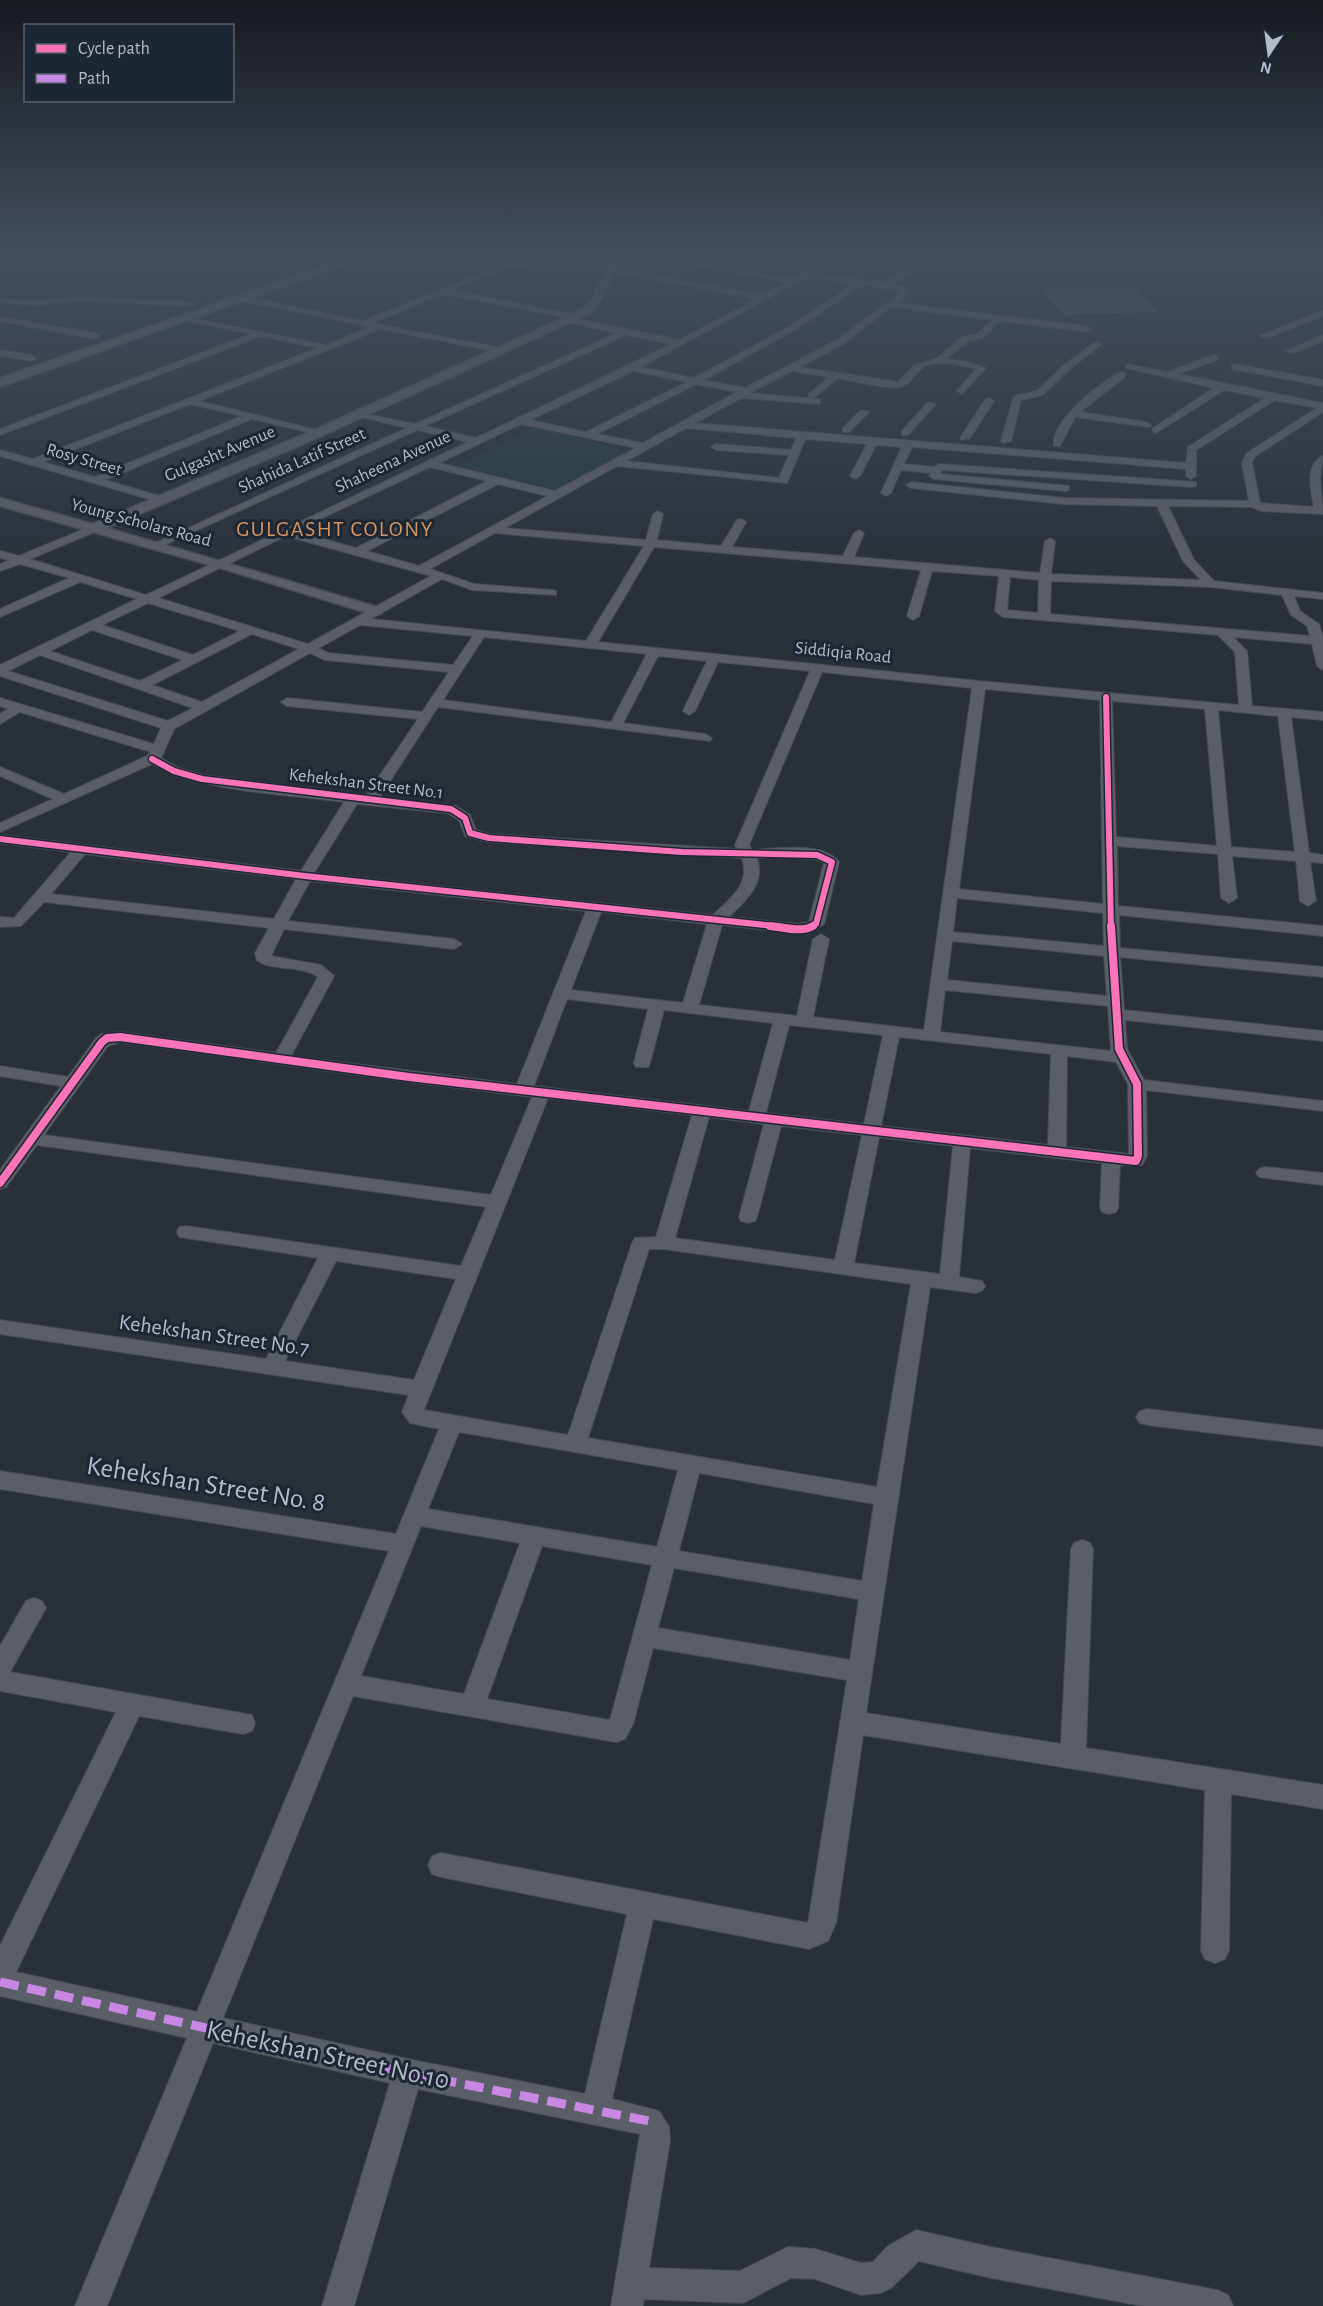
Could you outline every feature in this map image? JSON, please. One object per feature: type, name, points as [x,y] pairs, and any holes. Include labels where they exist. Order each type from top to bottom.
[{"type":"main road","points":[[0,372],[31,362]]},
{"type":"main road","points":[[0,383],[60,362]]},
{"type":"street","points":[[0,432],[186,362]]},
{"type":"street","points":[[32,463],[288,362]]},
{"type":"street","name":"Gulgasht Avenue","points":[[0,568],[320,432],[476,362]]},
{"type":"street","name":"Shahida Latif Street","points":[[156,545],[560,362]]},
{"type":"street","name":"Shaheena Avenue","points":[[2,669],[644,362]]},
{"type":"street","points":[[587,435],[730,362]]},
{"type":"street","points":[[421,569],[803,362]]},
{"type":"street","points":[[791,368],[836,375],[883,387],[901,385],[919,366],[928,362]]},
{"type":"street","points":[[935,362],[982,368],[962,392]]},
{"type":"street","points":[[702,415],[754,424],[1001,440],[1017,398],[1040,393],[1074,362]]},
{"type":"street","points":[[1168,375],[1204,362]]},
{"type":"street","points":[[1129,366],[1323,407]]},
{"type":"street","points":[[632,368],[742,393],[815,399],[836,375]]},
{"type":"street","points":[[1235,368],[1323,383]]},
{"type":"street","points":[[1068,445],[1052,444],[1071,414],[1122,375]]},
{"type":"street","points":[[1156,430],[1222,387]]},
{"type":"street","points":[[1193,493],[1191,449],[1273,397]]},
{"type":"street","points":[[965,438],[989,400]]},
{"type":"street","points":[[188,401],[320,432]]},
{"type":"street","points":[[905,434],[931,404]]},
{"type":"street","points":[[1254,504],[1248,463],[1250,455],[1323,407]]},
{"type":"street","points":[[846,430],[864,412]]},
{"type":"street","points":[[360,414],[476,441]]},
{"type":"street","points":[[1071,414],[1146,425]]},
{"type":"street","points":[[95,481],[251,416]]},
{"type":"street","points":[[521,421],[647,447]]},
{"type":"street","points":[[686,425],[908,445],[1191,466]]},
{"type":"street","points":[[617,463],[780,481],[784,480],[801,436]]},
{"type":"street","points":[[855,476],[873,442]]},
{"type":"street","points":[[886,493],[908,445]]},
{"type":"street","points":[[716,447],[795,453]]},
{"type":"street","name":"Rosy Street","points":[[0,453],[159,499]]},
{"type":"street","points":[[636,453],[715,465],[788,471]]},
{"type":"street","points":[[1179,453],[1190,454]]},
{"type":"street","points":[[935,473],[939,467],[1193,493],[1254,504],[1262,508],[1321,511],[1314,474],[1318,463],[1323,459]]},
{"type":"street","points":[[430,464],[558,495]]},
{"type":"street","points":[[897,470],[1065,488]]},
{"type":"street","points":[[357,552],[497,480]]},
{"type":"street","points":[[1064,501],[1065,488],[1068,484],[1193,493]]},
{"type":"street","points":[[911,485],[1064,501],[1161,501],[1193,493]]},
{"type":"street","points":[[1161,501],[1189,561],[1211,584]]},
{"type":"street","name":"Young Scholars Road","points":[[0,502],[222,564],[376,611]]},
{"type":"street","points":[[590,645],[650,545],[658,514]]},
{"type":"street","points":[[724,551],[741,522]]},
{"type":"street","points":[[496,530],[1005,574],[1211,584],[1323,596]]},
{"type":"street","points":[[285,532],[421,569],[472,587],[552,593]]},
{"type":"street","points":[[847,561],[859,533]]},
{"type":"street","points":[[1044,617],[1045,577],[1050,541]]},
{"type":"street","points":[[0,554],[310,648],[332,657],[457,669]]},
{"type":"street","points":[[913,616],[927,567]]},
{"type":"street","points":[[1005,574],[1002,613],[1320,641]]},
{"type":"street","points":[[0,828],[155,755],[162,734],[169,726],[441,575]]},
{"type":"street","points":[[0,613],[80,578]]},
{"type":"street","points":[[1287,593],[1295,613],[1312,624],[1320,641],[1323,666]]},
{"type":"street","name":"Siddiqia Road","points":[[359,621],[817,669],[1323,716]]},
{"type":"street","points":[[92,626],[194,659]]},
{"type":"street","points":[[141,686],[251,630]]},
{"type":"street","points":[[1221,632],[1242,651],[1246,709]]},
{"type":"street","points":[[370,801],[480,634]]},
{"type":"street","points":[[39,651],[203,707]]},
{"type":"street","points":[[615,726],[654,652]]},
{"type":"street","points":[[689,711],[714,658]]},
{"type":"street","points":[[2,669],[169,726]]},
{"type":"street","points":[[690,1008],[715,922],[745,893],[752,879],[752,861],[742,845],[817,669]]},
{"type":"street","points":[[931,1036],[980,685]]},
{"type":"street","points":[[0,1183],[107,1038],[120,1037],[533,1092],[1136,1161],[1138,1156],[1137,1084],[1133,1073],[1121,1057],[1112,952],[1106,697]]},
{"type":"street","name":"Kehekshan Street No.1","points":[[0,702],[155,755],[174,771],[202,779],[353,800],[451,809],[465,818],[470,833],[489,838],[746,854]]},
{"type":"street","points":[[287,702],[426,716]]},
{"type":"street","points":[[435,703],[705,738]]},
{"type":"street","points":[[1211,706],[1229,898]]},
{"type":"street","points":[[0,720],[19,707]]},
{"type":"street","points":[[1284,712],[1308,901]]},
{"type":"street","points":[[0,771],[65,799]]},
{"type":"street","points":[[281,1059],[326,976],[313,967],[266,960],[263,953],[305,876],[353,800]]},
{"type":"street","points":[[0,838],[305,876],[715,922],[799,929],[816,924],[832,862],[829,859],[820,855],[796,853],[746,854]]},
{"type":"street","points":[[1111,841],[1323,859]]},
{"type":"street","points":[[0,922],[16,923],[19,921],[82,848]]},
{"type":"street","points":[[951,893],[1323,931]]},
{"type":"street","points":[[40,897],[454,944]]},
{"type":"street","points":[[595,908],[562,994],[497,1202],[413,1412],[417,1417],[452,1424],[886,1497]]},
{"type":"street","points":[[945,936],[1323,972]]},
{"type":"street","points":[[804,1021],[821,939]]},
{"type":"street","points":[[938,984],[1323,1036]]},
{"type":"street","points":[[562,994],[1121,1057]]},
{"type":"street","points":[[642,1063],[657,1004]]},
{"type":"street","points":[[748,1218],[782,1019]]},
{"type":"street","points":[[843,1267],[892,1031]]},
{"type":"street","points":[[1057,1152],[1059,1054]]},
{"type":"street","points":[[0,1071],[74,1083]]},
{"type":"street","points":[[1137,1084],[1323,1106]]},
{"type":"street","points":[[664,1243],[702,1111]]},
{"type":"street","points":[[32,1140],[497,1202]]},
{"type":"street","points":[[949,1282],[962,1141]]},
{"type":"street","points":[[1109,1208],[1111,1159]]},
{"type":"street","points":[[1265,1173],[1323,1179]]},
{"type":"street","points":[[186,1232],[468,1274]]},
{"type":"street","points":[[575,1445],[642,1243],[664,1243],[975,1286]]},
{"type":"street","points":[[272,1367],[330,1253]]},
{"type":"street","points":[[441,1865],[809,1936],[818,1932],[823,1923],[886,1497],[922,1278]]},
{"type":"street","name":"Kehekshan Street No.7","points":[[0,1327],[421,1389]]},
{"type":"street","points":[[1147,1417],[1323,1438]]},
{"type":"street","points":[[91,2306],[452,1424]]},
{"type":"street","points":[[346,1684],[616,1731],[621,1724],[690,1465]]},
{"type":"street","name":"Kehekshan Street No. 8","points":[[0,1480],[403,1544]]},
{"type":"street","points":[[414,1516],[873,1592]]},
{"type":"street","points":[[472,1707],[534,1536]]},
{"type":"street","points":[[1072,1757],[1082,1549]]},
{"type":"street","points":[[0,1668],[34,1608]]},
{"type":"street","points":[[644,1636],[861,1672]]},
{"type":"street","points":[[0,1681],[243,1723]]},
{"type":"street","points":[[0,1975],[132,1704]]},
{"type":"street","points":[[853,1722],[1323,1797]]},
{"type":"street","points":[[1215,1950],[1218,1780]]},
{"type":"street","points":[[595,2111],[642,1903]]},
{"type":"street","name":"Kehekshan Street No.10","points":[[0,1982],[408,2073],[649,2121],[654,2127],[655,2141],[630,2295]]},
{"type":"street","points":[[338,2306],[408,2073]]},
{"type":"street","points":[[630,2295],[743,2287],[788,2262],[815,2264],[861,2279],[880,2277],[899,2257],[916,2245],[968,2259],[1217,2306]]},
{"type":"green space","points":[[536,427],[639,453],[568,493],[458,465]]},
{"type":"marked path","points":[[0,1982],[408,2073],[649,2121],[654,2127]]},
{"type":"cycle path","points":[[0,1183],[102,1042],[107,1038],[120,1037],[409,1077],[1136,1161],[1138,1156],[1137,1084],[1119,1049],[1112,952],[1106,697]]},
{"type":"cycle path","points":[[0,839],[305,876],[799,929],[808,929],[816,924],[832,862],[826,857],[805,853],[682,852],[489,838],[470,833],[465,818],[451,809],[202,779],[174,771],[152,759]]},
{"type":"district","name":"GULGASHT COLONY","points":[[335,529]]}]
